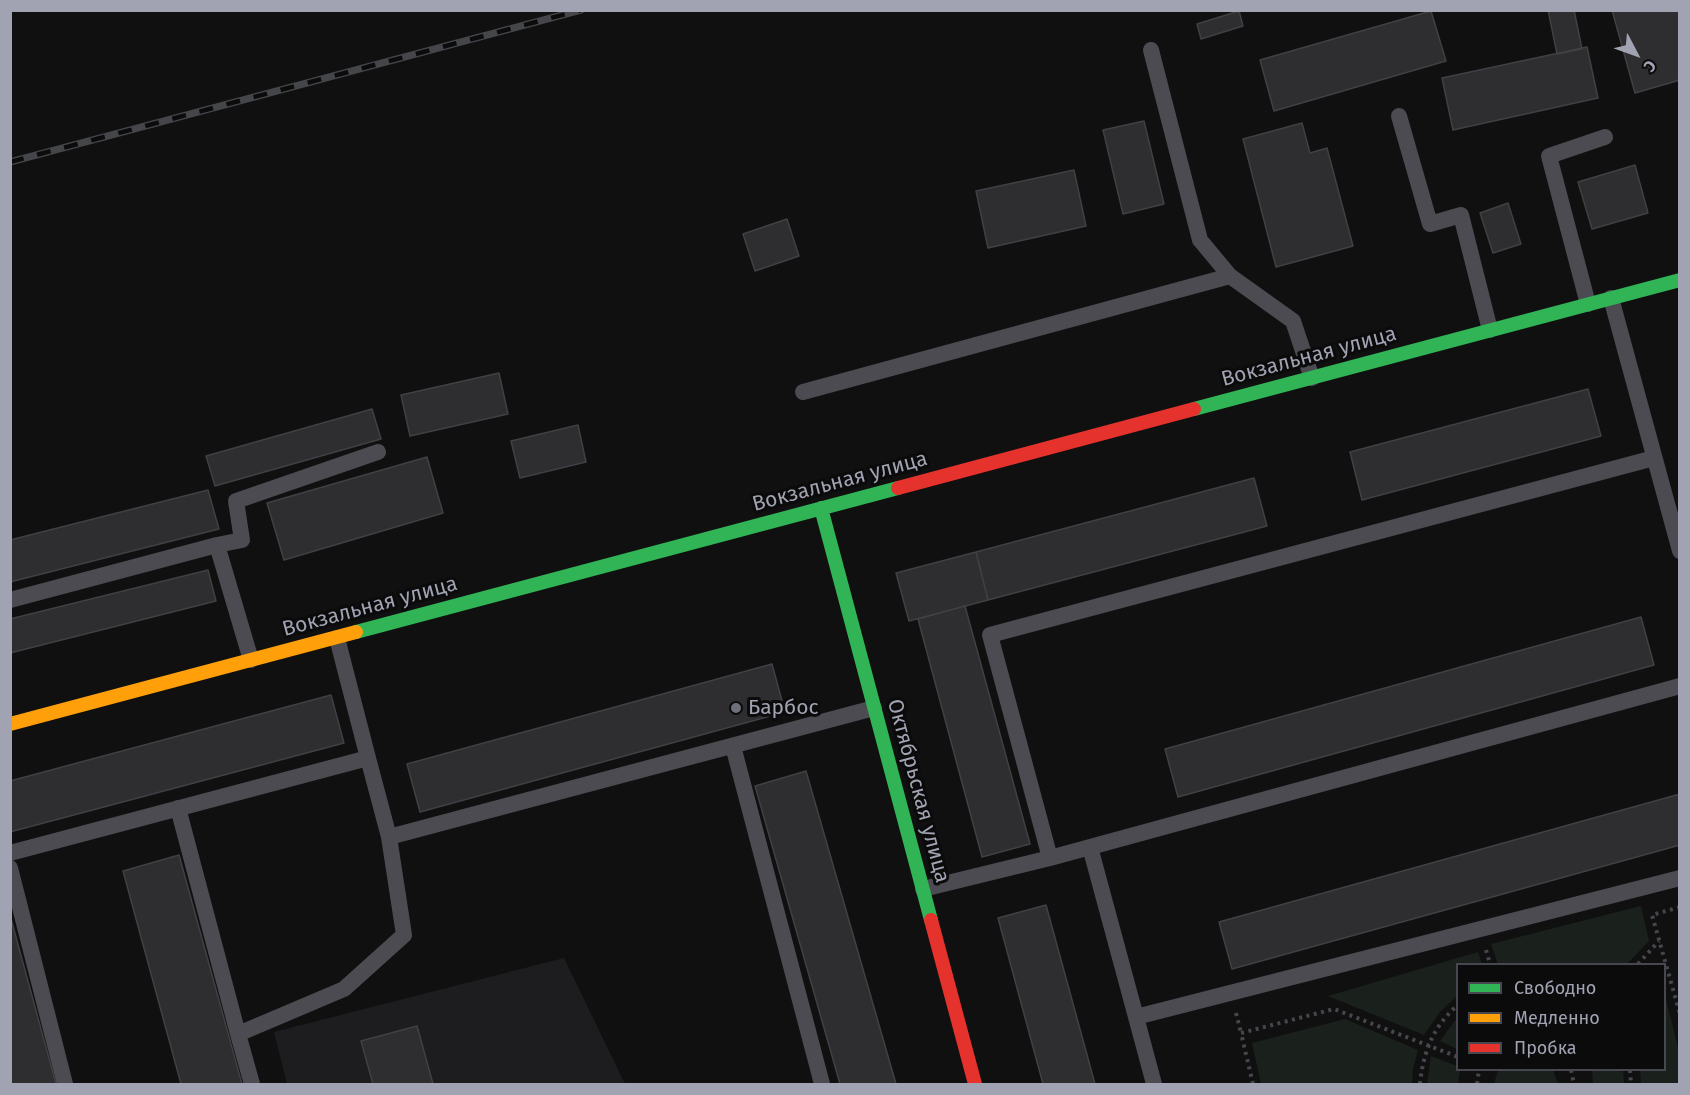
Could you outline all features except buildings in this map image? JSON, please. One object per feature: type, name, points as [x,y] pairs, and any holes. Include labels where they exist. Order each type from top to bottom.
[{"type":"main road","name":"Вокзальная улица","points":[[10,724],[1680,280]]},
{"type":"main road","name":"Октябрьская улица","points":[[821,508],[975,1084]]},
{"type":"lane","points":[[1151,50],[1200,240],[1230,276],[1293,321],[1312,378]]},
{"type":"lane","points":[[1400,116],[1430,224],[1461,215],[1490,330]]},
{"type":"lane","points":[[1588,304],[1550,156],[1605,137]]},
{"type":"lane","points":[[803,392],[1230,276]]},
{"type":"lane","points":[[1611,298],[1654,458],[1673,500],[1680,551]]},
{"type":"lane","points":[[10,600],[242,540],[236,501],[378,452]]},
{"type":"lane","points":[[1050,858],[990,635],[1654,458]]},
{"type":"lane","points":[[218,545],[251,660]]},
{"type":"lane","points":[[238,1034],[344,989],[404,935],[389,837],[337,638]]},
{"type":"lane","points":[[923,890],[1050,858],[1680,686]]},
{"type":"lane","points":[[389,837],[874,708]]},
{"type":"lane","points":[[732,746],[822,1084]]},
{"type":"lane","points":[[10,853],[369,758]]},
{"type":"lane","points":[[178,808],[252,1084]]},
{"type":"lane","points":[[1090,847],[1154,1084]]},
{"type":"lane","points":[[10,868],[65,1084]]},
{"type":"lane","points":[[1136,1017],[1680,878]]},
{"type":"path","points":[[1665,963],[1652,915],[1680,907]]},
{"type":"path","points":[[1639,963],[1659,941]]},
{"type":"path","points":[[1666,965],[1680,1014]]},
{"type":"path","points":[[1420,1084],[1421,1069],[1428,1046],[1448,1013],[1456,1007]]},
{"type":"path","points":[[1253,1084],[1241,1033],[1334,1009],[1456,1056]]},
{"type":"shaded area","points":[[1641,906],[1649,941],[1628,963],[1498,963],[1491,944]]},
{"type":"shaded area","points":[[1478,952],[1482,963],[1456,963],[1456,997],[1440,1012],[1424,1035],[1328,996]]},
{"type":"shaded area","points":[[564,958],[625,1084],[287,1084],[274,1032]]},
{"type":"shaded area","points":[[1666,999],[1679,1052],[1679,1084],[1641,1084],[1640,1071],[1666,1071]]},
{"type":"shaded area","points":[[1345,1019],[1418,1050],[1412,1084],[1261,1084],[1252,1043]]},
{"type":"shaded area","points":[[1456,1019],[1456,1049],[1440,1041]]},
{"type":"shaded area","points":[[1431,1056],[1456,1066],[1456,1071],[1460,1071],[1458,1084],[1427,1084]]},
{"type":"shaded area","points":[[1498,1071],[1553,1071],[1558,1084],[1494,1084]]},
{"type":"shaded area","points":[[1592,1071],[1623,1071],[1624,1084],[1593,1084]]},
{"type":"railway","points":[[10,162],[581,10]]},
{"type":"traffic: fast","points":[[1194,409],[1680,280]]},
{"type":"traffic: fast","points":[[356,632],[898,488]]},
{"type":"traffic: fast","points":[[821,508],[931,920]]},
{"type":"traffic: slow","points":[[10,724],[356,632]]},
{"type":"traffic: jam","points":[[898,488],[1194,409]]},
{"type":"traffic: jam","points":[[931,920],[975,1084]]},
{"type":"place","name":"Барбос","points":[[736,708]]}]
